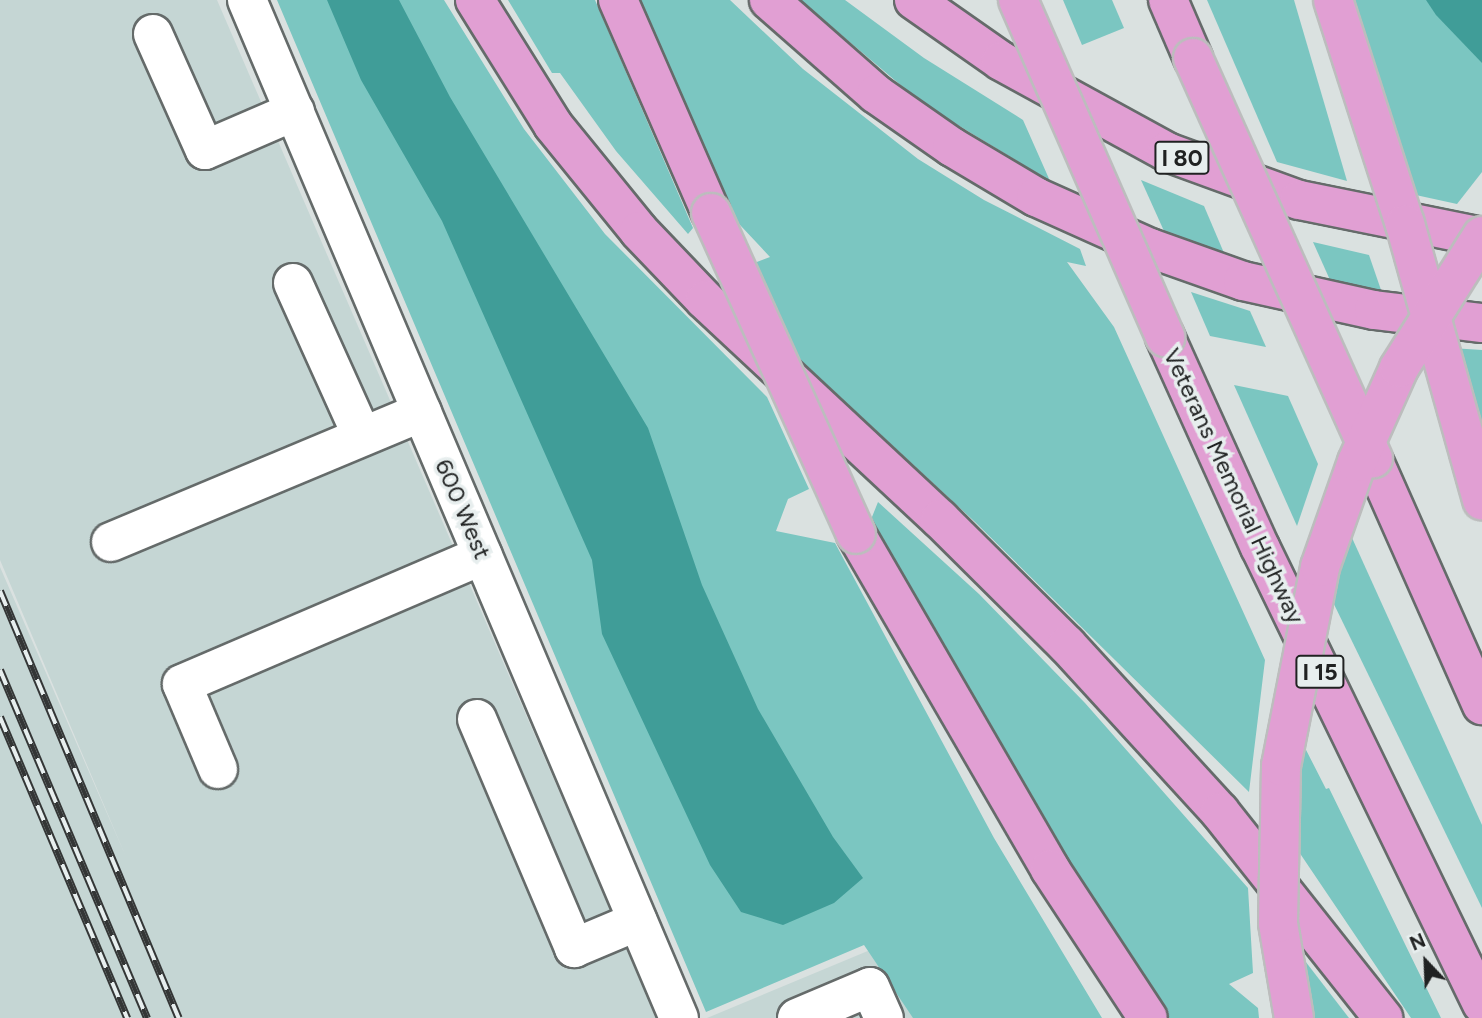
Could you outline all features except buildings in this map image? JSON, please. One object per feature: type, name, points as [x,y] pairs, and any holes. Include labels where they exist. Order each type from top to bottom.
[{"type":"highway","points":[[475,0],[554,125],[639,231],[705,300],[940,519],[1067,645],[1220,812],[1383,1018]]},
{"type":"highway","points":[[618,0],[856,534],[1050,869],[1148,1018]]},
{"type":"highway","points":[[769,0],[876,94],[952,147],[1036,197],[1162,253],[1255,284],[1374,310],[1482,323]]},
{"type":"highway","name":"I 80","points":[[914,0],[1001,61],[1167,152],[1299,200],[1482,236]]},
{"type":"highway","name":"Veterans Memorial Highway","points":[[1018,0],[1165,337],[1272,571],[1482,1004]]},
{"type":"highway","points":[[1168,0],[1482,705]]},
{"type":"highway","points":[[1333,0],[1405,225],[1482,500]]},
{"type":"highway","points":[[1294,1018],[1278,923],[1281,766],[1320,567],[1357,462],[1399,368],[1482,236]]},
{"type":"street","name":"600 West","points":[[247,0],[679,1018]]},
{"type":"street","points":[[153,34],[205,150],[295,111]]},
{"type":"street","points":[[293,283],[362,436]]},
{"type":"street","points":[[111,542],[422,412]]},
{"type":"street","points":[[218,769],[182,684],[482,555]]},
{"type":"street","points":[[477,719],[574,948],[638,922]]},
{"type":"street","points":[[797,1018],[870,988],[884,1018]]},
{"type":"shaded area","points":[[0,0],[217,0],[657,1018],[0,1018],[0,567],[126,857],[0,560]]},
{"type":"shaded area","points":[[277,0],[444,0],[524,129],[605,234],[767,397],[809,489],[788,499],[776,531],[835,543],[994,838],[1102,1018],[913,1018],[864,945],[706,1012]]},
{"type":"shaded area","points":[[327,0],[399,0],[450,97],[648,428],[702,585],[758,709],[833,837],[863,878],[834,903],[783,925],[741,912],[710,865],[602,634],[592,560],[442,221],[361,80]]},
{"type":"shaded area","points":[[508,0],[595,0],[693,228],[688,234],[616,151],[560,73],[552,73]]},
{"type":"shaded area","points":[[634,0],[730,0],[803,69],[918,159],[984,200],[1080,249],[1086,266],[1067,262],[1114,327],[1265,660],[1249,792],[975,522],[783,344],[749,265],[770,257],[725,209]]},
{"type":"shaded area","points":[[800,0],[845,0],[924,58],[1023,120],[1050,181],[923,104]]},
{"type":"shaded area","points":[[1063,0],[1112,0],[1124,28],[1082,45]]},
{"type":"shaded area","points":[[1207,0],[1294,0],[1347,181],[1277,162]]},
{"type":"shaded area","points":[[1349,0],[1482,0],[1482,172],[1457,204],[1402,192]]},
{"type":"shaded area","points":[[1426,0],[1482,0],[1482,63],[1436,15]]},
{"type":"shaded area","points":[[1141,180],[1204,206],[1224,253],[1164,231]]},
{"type":"shaded area","points":[[1313,242],[1369,255],[1381,290],[1330,280]]},
{"type":"shaded area","points":[[1191,292],[1250,311],[1266,347],[1210,336]]},
{"type":"shaded area","points":[[1451,348],[1482,350],[1482,439]]},
{"type":"shaded area","points":[[1234,385],[1288,396],[1318,464],[1297,526]]},
{"type":"shaded area","points":[[878,502],[979,594],[1085,703],[1248,888],[1253,973],[1229,984],[1258,1008],[1259,1018],[1147,1018],[868,527]]},
{"type":"shaded area","points":[[1348,529],[1482,825],[1482,908],[1329,594]]},
{"type":"shaded area","points":[[1302,742],[1326,789],[1329,788],[1441,1018],[1411,1018],[1297,849]]},
{"type":"shaded area","points":[[911,933],[980,1018],[707,1018]]},
{"type":"shaded area","points":[[1302,957],[1349,1018],[1309,1018]]},
{"type":"railway","points":[[0,591],[179,1018]]},
{"type":"railway","points":[[0,670],[147,1018]]},
{"type":"railway","points":[[0,717],[127,1018]]}]
